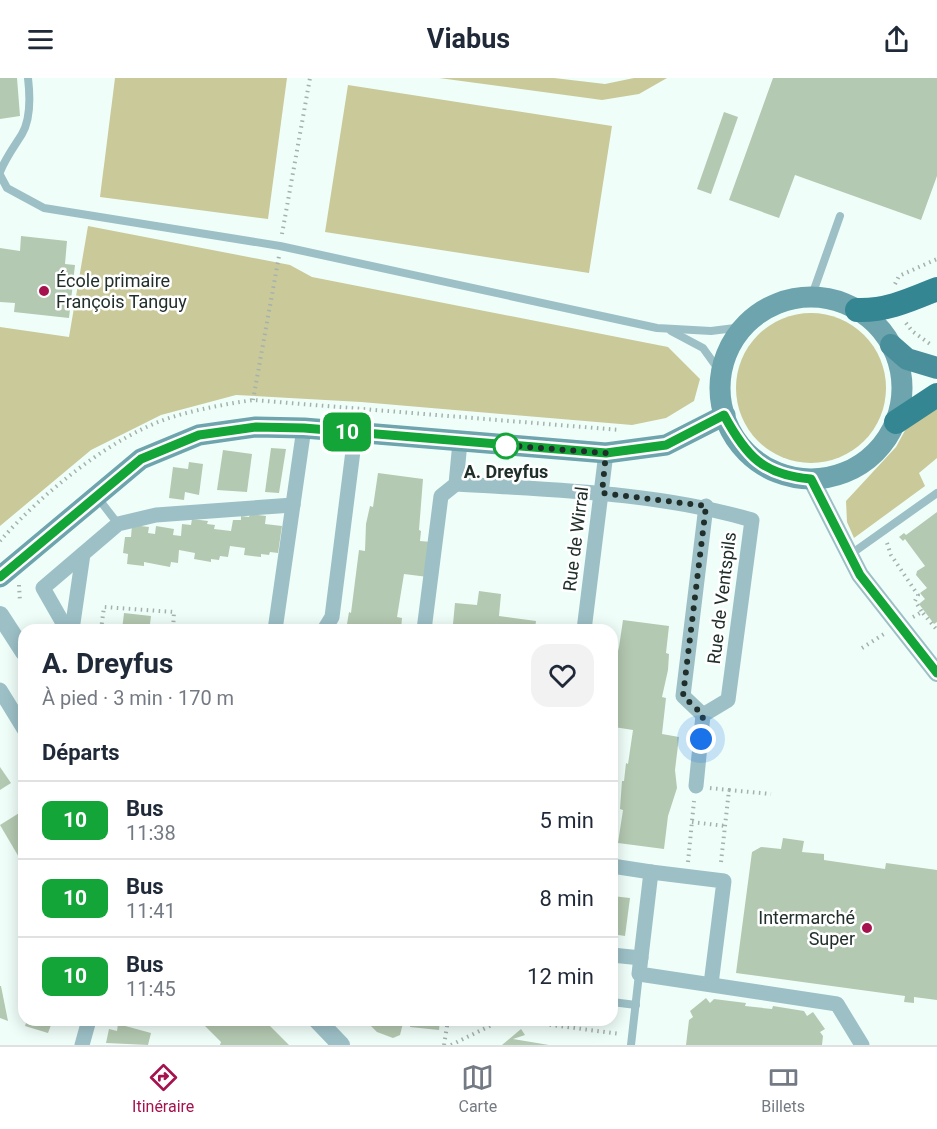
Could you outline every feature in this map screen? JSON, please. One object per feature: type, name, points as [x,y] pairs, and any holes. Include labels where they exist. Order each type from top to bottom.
[{"type":"highway","points":[[857,310],[875,311],[937,289]]},
{"type":"highway","points":[[896,422],[937,395]]},
{"type":"main road","points":[[811,298],[842,303],[857,310],[882,331],[897,359],[902,391],[896,422],[880,448],[856,467],[834,476],[811,479],[780,474],[753,458],[741,447],[724,415],[720,388],[721,373],[729,349],[743,327],[780,303],[811,298]]},
{"type":"main road","points":[[891,345],[907,359],[937,368]]},
{"type":"main road","points":[[0,577],[141,459],[199,435],[256,427],[304,428],[606,453],[666,445],[724,415]]},
{"type":"street","points":[[276,624],[304,428]]},
{"type":"street","points":[[425,624],[441,496],[456,484],[460,442]]},
{"type":"street","points":[[328,624],[332,618],[354,443]]},
{"type":"street","name":"Rue de Wirral","points":[[585,624],[606,453]]},
{"type":"street","points":[[811,479],[860,575],[937,673]]},
{"type":"street","name":"Rue de Ventspils","points":[[456,484],[602,493],[706,506],[752,520],[728,700],[703,715],[683,696],[706,506]]},
{"type":"street","points":[[66,624],[43,588],[118,524],[156,515],[292,505]]},
{"type":"street","points":[[71,624],[83,554]]},
{"type":"street","points":[[5,612],[18,639]]},
{"type":"street","points":[[0,690],[18,719]]},
{"type":"street","points":[[696,786],[703,715]]},
{"type":"street","points":[[618,867],[724,881],[711,984]]},
{"type":"street","points":[[640,966],[651,872]]},
{"type":"street","points":[[618,957],[640,966],[711,984],[837,1004],[862,1045]]},
{"type":"street","points":[[82,1045],[87,1026]]},
{"type":"street","points":[[323,1026],[341,1045]]},
{"type":"lane","points":[[28,78],[30,95],[23,132],[6,156],[0,173],[7,188],[44,208],[280,246],[670,330],[743,327]]},
{"type":"lane","points":[[811,298],[840,216]]},
{"type":"lane","points":[[670,330],[703,348],[721,373]]},
{"type":"lane","points":[[849,555],[937,493]]},
{"type":"lane","points":[[98,496],[118,524]]},
{"type":"lane","points":[[631,1045],[640,966]]},
{"type":"lane","points":[[618,1003],[636,1005]]},
{"type":"path","points":[[253,400],[310,78]]},
{"type":"path","points":[[894,306],[912,331],[937,349]]},
{"type":"path","points":[[883,531],[891,555],[918,595],[915,601],[922,612]]},
{"type":"path","points":[[5,612],[43,588]]},
{"type":"path","points":[[103,624],[104,607],[174,612],[173,624]]},
{"type":"path","points":[[862,648],[881,636]]},
{"type":"path","points":[[699,859],[688,858],[696,786],[771,794]]},
{"type":"path","points":[[710,860],[721,862],[729,790]]},
{"type":"path","points":[[692,822],[725,826]]},
{"type":"path","points":[[444,1045],[447,1026]]},
{"type":"path","points":[[452,1045],[490,1026]]},
{"type":"path","points":[[561,1026],[632,1035]]},
{"type":"green space","points":[[115,78],[287,78],[268,219],[100,197]]},
{"type":"green space","points":[[439,78],[554,78],[605,84],[634,78],[667,78],[639,94],[602,100]]},
{"type":"green space","points":[[348,85],[612,126],[589,273],[325,232]]},
{"type":"green space","points":[[88,226],[290,265],[312,277],[668,347],[700,379],[694,401],[666,418],[632,425],[361,402],[236,395],[161,415],[91,450],[0,526],[0,327],[69,337]]},
{"type":"green space","points":[[811,313],[826,314],[840,319],[864,335],[880,359],[885,373],[885,403],[880,417],[864,441],[840,457],[826,462],[811,463],[796,462],[782,457],[758,441],[742,417],[737,403],[736,388],[737,373],[742,359],[758,335],[782,319],[796,314]]},
{"type":"green space","points":[[937,403],[937,458],[919,473],[925,486],[854,538],[847,522],[846,501],[896,447],[908,425]]},
{"type":"building","points":[[0,78],[17,78],[20,116],[0,119]]},
{"type":"building","points":[[773,78],[937,78],[937,176],[921,220],[795,175],[779,218],[729,200]]},
{"type":"building","points":[[724,112],[738,117],[711,194],[697,189]]},
{"type":"building","points":[[21,236],[67,241],[65,264],[75,265],[69,318],[14,312],[15,303],[0,302],[0,248],[20,251]]},
{"type":"building","points":[[271,448],[286,449],[279,493],[265,492]]},
{"type":"building","points":[[223,450],[252,454],[247,492],[217,490]]},
{"type":"building","points":[[189,462],[203,464],[199,495],[185,492],[184,500],[169,498],[173,467],[188,469]]},
{"type":"building","points":[[378,473],[423,479],[419,530],[421,531],[420,541],[432,542],[428,577],[404,574],[397,617],[402,618],[402,624],[347,624],[349,612],[351,613],[359,550],[365,551],[366,524],[370,506],[373,507]]},
{"type":"building","points":[[937,512],[937,622],[934,624],[919,604],[925,599],[920,593],[927,588],[916,575],[917,571],[925,566],[905,539],[903,541],[899,537],[904,533],[906,535]]},
{"type":"building","points":[[250,514],[266,516],[265,524],[282,526],[278,553],[261,554],[261,557],[244,555],[245,548],[230,546],[228,557],[220,556],[219,560],[211,559],[211,562],[194,559],[195,553],[179,550],[178,563],[171,562],[170,567],[144,562],[144,566],[127,564],[128,554],[123,553],[125,537],[131,537],[132,525],[149,527],[148,533],[155,534],[156,526],[174,529],[173,535],[181,536],[182,524],[191,525],[192,519],[208,521],[207,524],[215,525],[214,529],[231,531],[233,520],[241,520],[241,516],[249,517]]},
{"type":"building","points":[[479,591],[501,594],[499,616],[536,621],[536,624],[453,624],[455,603],[477,605]]},
{"type":"building","points":[[124,613],[151,616],[150,624],[123,624]]},
{"type":"building","points":[[623,620],[669,626],[666,653],[669,654],[668,670],[662,697],[666,698],[662,734],[679,737],[675,770],[677,788],[668,816],[664,849],[618,843],[623,810],[620,809],[622,781],[624,781],[626,763],[628,764],[633,730],[618,728],[619,647]]},
{"type":"building","points":[[0,767],[11,783],[0,790]]},
{"type":"building","points":[[18,814],[18,856],[0,825]]},
{"type":"building","points":[[783,838],[804,841],[802,852],[824,854],[824,860],[885,869],[886,863],[937,870],[937,1000],[914,997],[914,1003],[904,1002],[905,996],[736,973],[752,852],[761,847],[781,849]]},
{"type":"building","points":[[618,897],[630,898],[625,936],[618,935]]},
{"type":"building","points":[[1,986],[8,1021],[0,1018]]},
{"type":"building","points":[[706,998],[710,1003],[714,999],[746,1003],[745,1006],[772,1009],[773,1006],[804,1011],[807,1016],[813,1012],[825,1029],[820,1032],[823,1036],[822,1045],[686,1045],[689,1020],[693,1017],[690,1011]]},
{"type":"building","points":[[25,1026],[51,1026],[48,1033]]},
{"type":"building","points":[[118,1026],[125,1026],[151,1033],[148,1045],[106,1043],[109,1029],[117,1031]]},
{"type":"building","points":[[205,1026],[270,1026],[289,1045],[220,1045],[221,1042]]},
{"type":"building","points":[[371,1026],[402,1026],[400,1035],[393,1038],[377,1032]]},
{"type":"building","points":[[410,1026],[439,1026],[439,1030]]},
{"type":"building","points":[[521,1029],[525,1035],[513,1039],[549,1045],[502,1045]]},
{"type":"bus line","name":"10","points":[[0,577],[141,459],[199,435],[256,427],[304,428],[606,453],[666,445],[724,415],[741,447],[753,458],[780,474],[811,479],[860,575],[937,673]]},
{"type":"place","name":"École primaire François Tanguy","points":[[44,291]]},
{"type":"place","name":"A. Dreyfus","points":[[506,446]]},
{"type":"place","name":"Intermarché Super","points":[[867,928]]},
{"type":"route","points":[[506,446],[502,445],[606,453],[602,493],[706,506],[683,696],[703,715],[701,739]]}]
